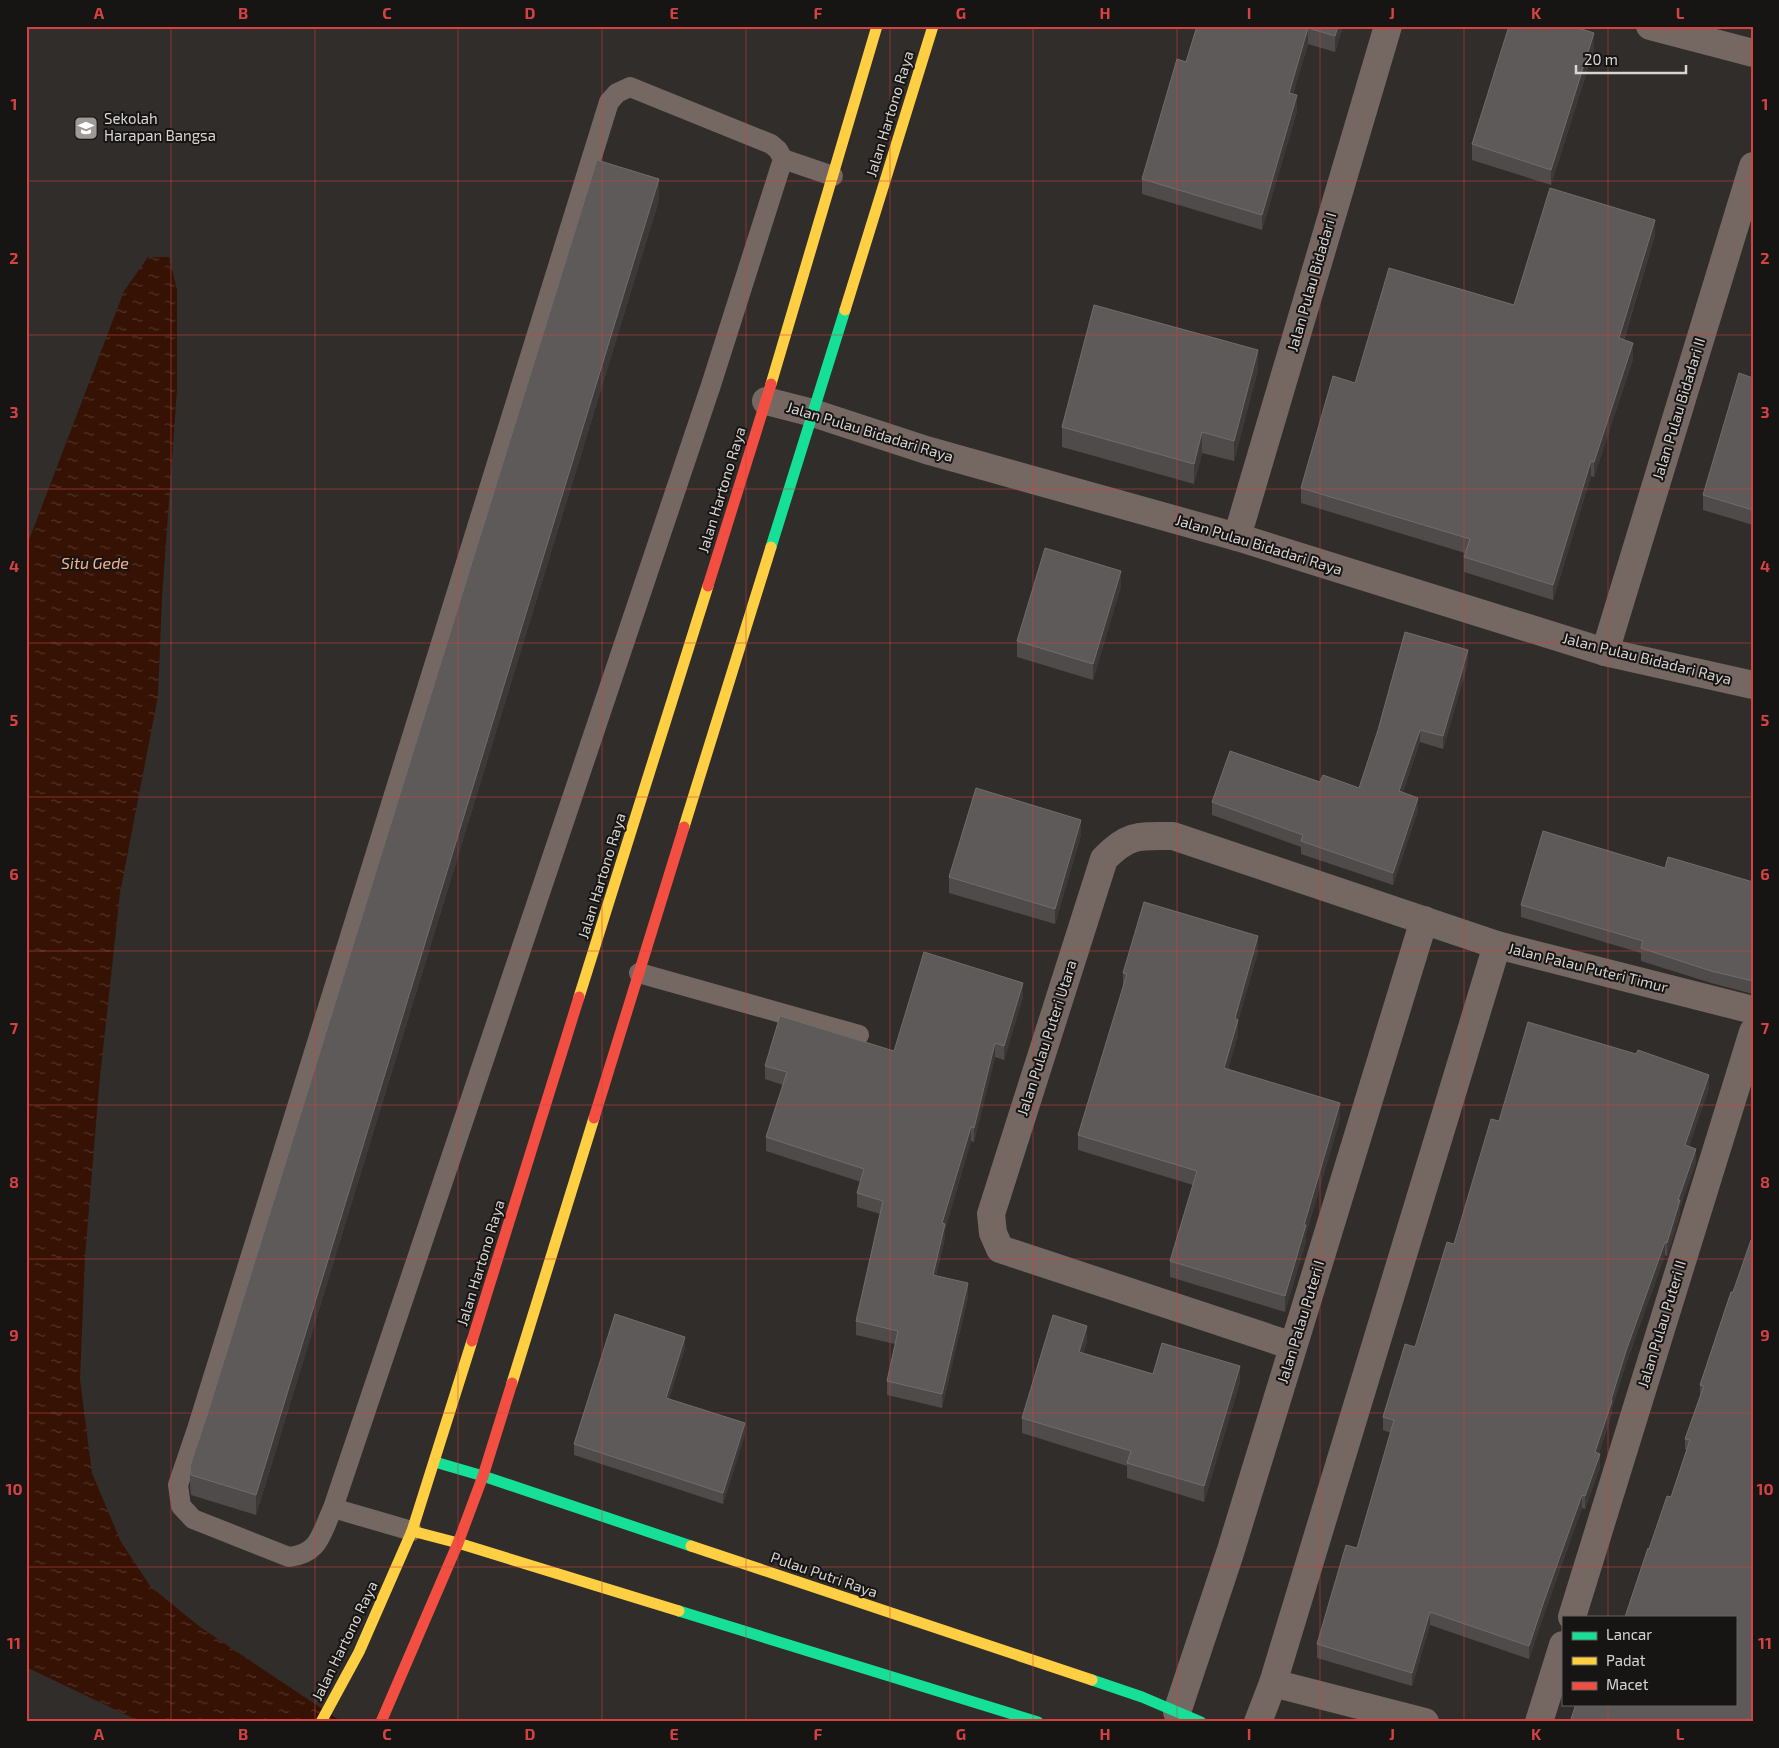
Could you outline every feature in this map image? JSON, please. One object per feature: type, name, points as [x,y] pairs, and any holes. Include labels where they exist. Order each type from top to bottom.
[{"type":"street","name":"Jalan Hartono Raya","points":[[321,1722],[337,1696],[378,1612],[412,1531],[435,1462],[766,401],[877,26]]},
{"type":"street","name":"Jalan Hartono Raya","points":[[381,1722],[458,1542],[483,1476],[934,26]]},
{"type":"street","name":"Jalan Pulau Bidadari I","points":[[1238,537],[1388,26]]},
{"type":"street","points":[[1650,26],[1738,42]]},
{"type":"street","name":"Jalan Pulau Bidadari II","points":[[1605,652],[1753,166]]},
{"type":"street","name":"Jalan Pulau Bidadari Raya","points":[[766,401],[813,413],[926,450],[1238,537],[1605,652],[1753,685]]},
{"type":"street","name":"Jalan Pulau Puteri Utara","points":[[1293,1346],[1000,1249],[993,1233],[991,1214],[1104,858],[1117,846],[1137,836],[1173,836],[1424,920]]},
{"type":"street","name":"Jalan Palau Puteri Timur","points":[[1424,920],[1497,945],[1753,1010]]},
{"type":"street","name":"Jalan Palau Puteri I","points":[[1184,1718],[1230,1553],[1424,920]]},
{"type":"street","points":[[1258,1722],[1273,1683],[1497,945]]},
{"type":"street","name":"Jalan Pulau Puteri II","points":[[1572,1616],[1753,1032]]},
{"type":"street","name":"Pulau Putri Raya","points":[[435,1462],[483,1476],[1142,1697],[1184,1718]]},
{"type":"street","points":[[412,1531],[458,1542],[1038,1722]]},
{"type":"street","points":[[1539,1722],[1562,1648]]},
{"type":"street","points":[[1273,1683],[1425,1722]]},
{"type":"lane","points":[[783,159],[708,394],[332,1508],[315,1546],[302,1555],[289,1556],[193,1519],[181,1506],[178,1485],[609,102],[617,93],[630,88],[771,144],[778,150],[783,159],[833,176]]},
{"type":"lane","points":[[639,973],[859,1035]]},
{"type":"lane","points":[[332,1508],[412,1531]]},
{"type":"water","name":"Situ Gede","points":[[148,257],[169,257],[177,290],[177,390],[162,598],[158,696],[120,893],[99,1087],[85,1257],[80,1379],[92,1473],[121,1542],[151,1587],[200,1627],[342,1722],[141,1722],[26,1667],[26,548],[124,291]]},
{"type":"building","points":[[1197,26],[1338,26],[1335,36],[1308,28],[1289,93],[1297,95],[1262,215],[1142,179],[1177,59],[1186,62]]},
{"type":"building","points":[[1509,26],[1572,26],[1594,33],[1551,170],[1472,144]]},
{"type":"building","points":[[597,160],[659,179],[256,1495],[191,1475],[190,1466]]},
{"type":"building","points":[[1550,188],[1655,220],[1619,338],[1633,343],[1594,462],[1591,461],[1553,585],[1464,557],[1470,539],[1301,488],[1333,376],[1355,383],[1389,268],[1514,305]]},
{"type":"building","points":[[1094,305],[1258,350],[1234,441],[1202,432],[1194,464],[1062,427]]},
{"type":"building","points":[[1739,373],[1753,378],[1753,510],[1703,495]]},
{"type":"building","points":[[1045,548],[1121,571],[1093,664],[1017,641]]},
{"type":"building","points":[[1405,632],[1468,650],[1443,736],[1420,730],[1399,791],[1418,798],[1393,873],[1301,841],[1303,835],[1212,802],[1230,751],[1320,782],[1323,775],[1359,788],[1378,730]]},
{"type":"building","points":[[976,788],[1081,820],[1055,909],[949,877]]},
{"type":"building","points":[[1543,831],[1665,868],[1668,857],[1753,882],[1753,981],[1711,971],[1641,948],[1643,941],[1521,905]]},
{"type":"building","points":[[1144,902],[1258,936],[1235,1018],[1238,1020],[1224,1068],[1340,1103],[1285,1296],[1170,1261],[1197,1171],[1078,1135],[1127,974],[1123,973]]},
{"type":"building","points":[[924,952],[1023,983],[1004,1046],[995,1043],[974,1128],[971,1127],[942,1223],[945,1224],[933,1275],[968,1283],[942,1394],[887,1381],[898,1331],[856,1321],[883,1201],[857,1193],[864,1169],[766,1137],[787,1072],[765,1066],[780,1016],[894,1051]]},
{"type":"building","points":[[1528,1022],[1636,1054],[1638,1050],[1709,1075],[1685,1145],[1696,1149],[1678,1200],[1680,1200],[1667,1243],[1665,1242],[1626,1351],[1595,1452],[1600,1454],[1585,1496],[1582,1495],[1529,1646],[1430,1612],[1412,1673],[1317,1644],[1346,1545],[1357,1548],[1394,1420],[1383,1417],[1405,1344],[1415,1347],[1447,1242],[1454,1244],[1491,1119],[1499,1121]]},
{"type":"building","points":[[1751,1240],[1753,1240],[1753,1722],[1570,1722],[1575,1706],[1736,1706],[1736,1616],[1625,1616],[1667,1496],[1671,1497],[1690,1440],[1685,1439],[1704,1386],[1700,1385],[1731,1292],[1733,1292]]},
{"type":"building","points":[[615,1314],[685,1337],[666,1398],[745,1423],[723,1493],[574,1444]]},
{"type":"building","points":[[1053,1315],[1087,1326],[1079,1352],[1153,1374],[1162,1343],[1240,1366],[1204,1486],[1127,1463],[1131,1451],[1022,1418]]},
{"type":"traffic: fast","points":[[771,547],[845,310]]},
{"type":"traffic: fast","points":[[435,1462],[483,1476],[691,1546]]},
{"type":"traffic: fast","points":[[679,1611],[1038,1722]]},
{"type":"traffic: fast","points":[[1092,1680],[1142,1697],[1201,1722]]},
{"type":"traffic: slow","points":[[771,384],[877,26]]},
{"type":"traffic: slow","points":[[845,310],[933,26]]},
{"type":"traffic: slow","points":[[684,827],[771,547]]},
{"type":"traffic: slow","points":[[579,997],[708,586]]},
{"type":"traffic: slow","points":[[512,1383],[594,1118]]},
{"type":"traffic: slow","points":[[321,1722],[359,1652],[412,1531],[472,1341]]},
{"type":"traffic: slow","points":[[412,1531],[458,1543],[679,1611]]},
{"type":"traffic: slow","points":[[691,1546],[1092,1680]]},
{"type":"traffic: jam","points":[[708,586],[771,384]]},
{"type":"traffic: jam","points":[[594,1118],[684,827]]},
{"type":"traffic: jam","points":[[472,1341],[579,997]]},
{"type":"traffic: jam","points":[[381,1722],[458,1543],[483,1476],[512,1383]]},
{"type":"place","name":"Sekolah Harapan Bangsa","points":[[86,128]]}]
